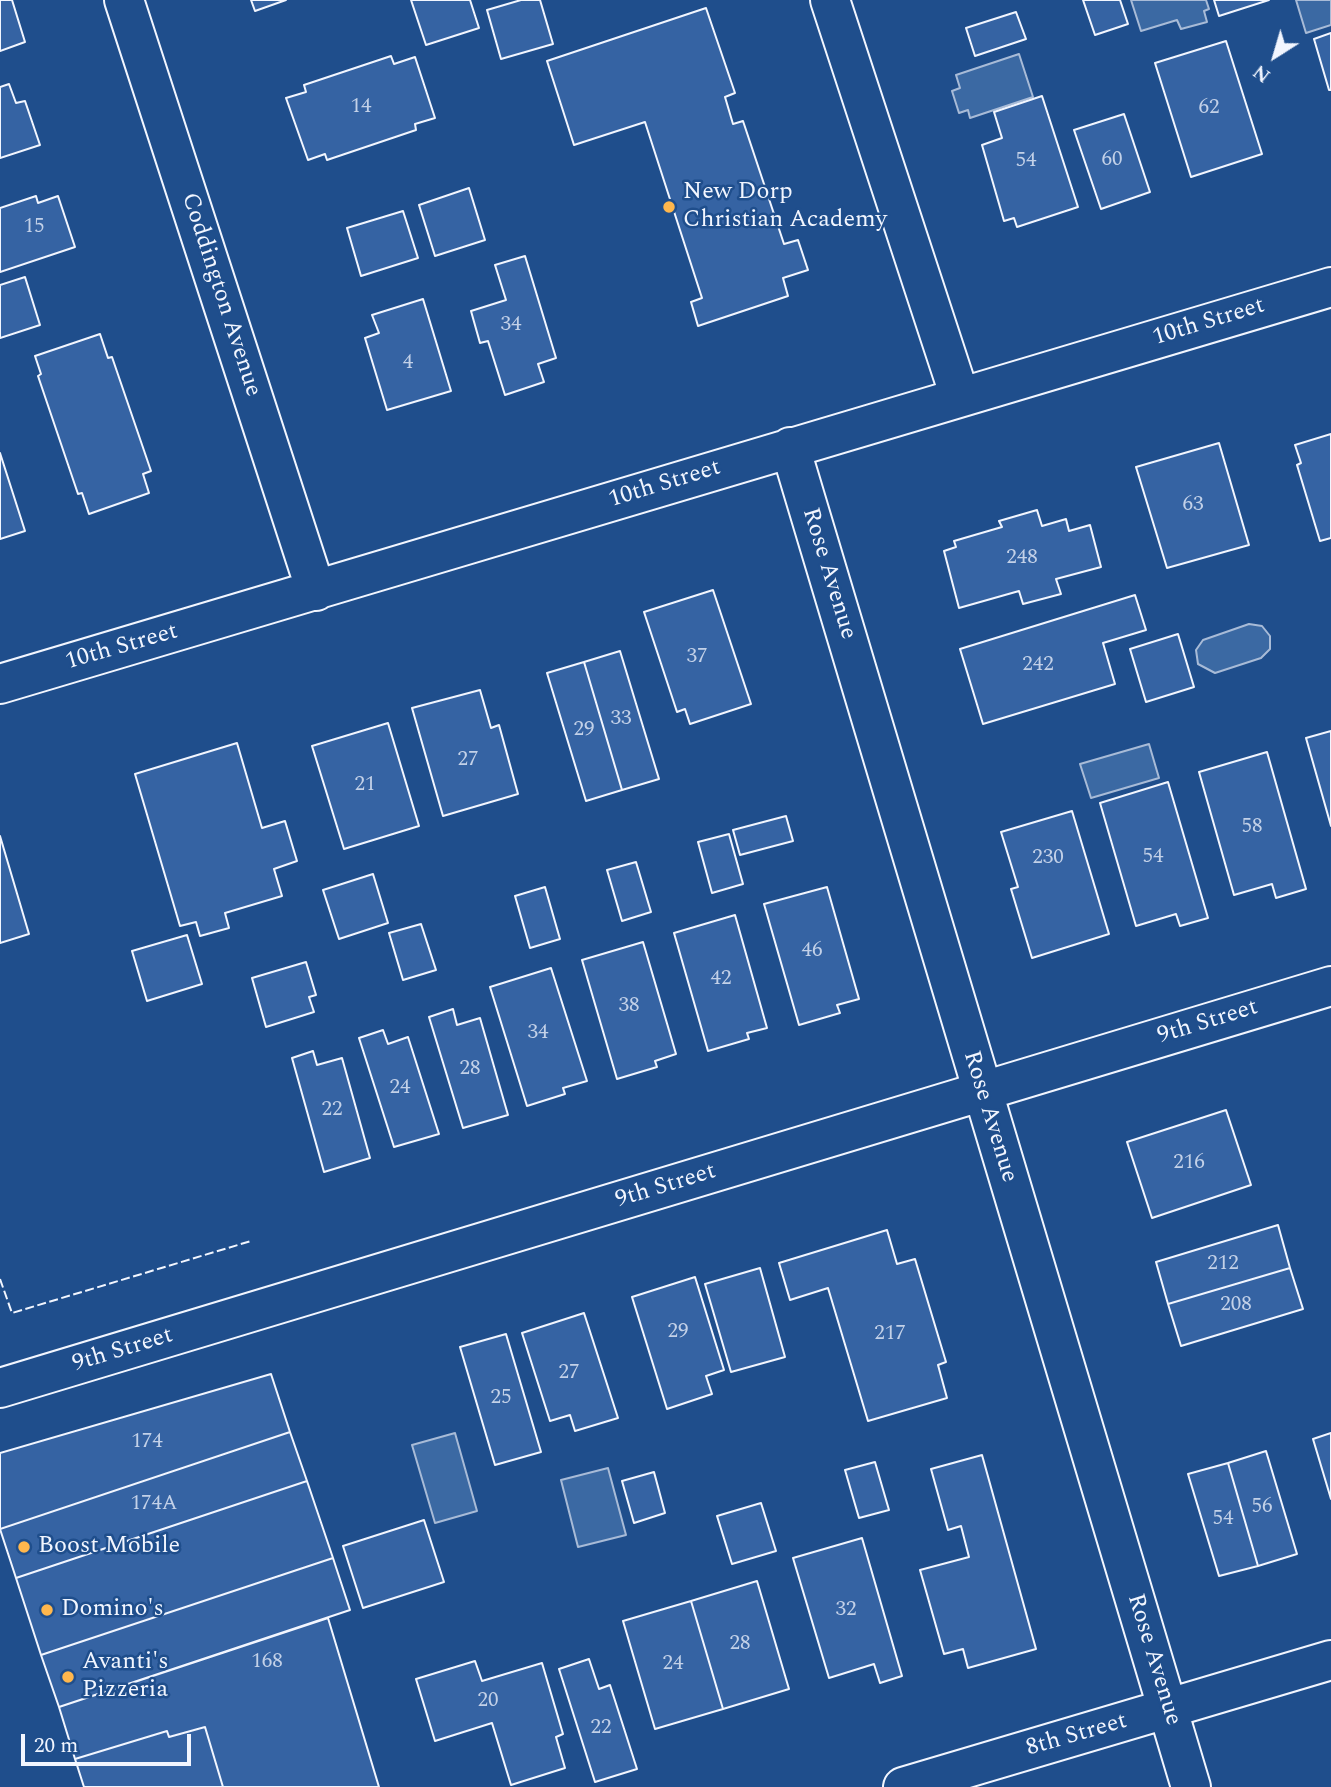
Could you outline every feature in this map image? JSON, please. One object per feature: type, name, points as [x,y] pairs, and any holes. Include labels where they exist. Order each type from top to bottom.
[{"type":"street","name":"Coddington Avenue","points":[[124,0],[316,591]]},
{"type":"street","points":[[830,0],[960,397]]},
{"type":"street","name":"10th Street","points":[[0,684],[1331,287]]},
{"type":"street","name":"Rose Avenue","points":[[790,447],[1191,1787]]},
{"type":"street","name":"9th Street","points":[[0,1388],[1331,986]]},
{"type":"street","name":"8th Street","points":[[903,1787],[1331,1660]]},
{"type":"water","points":[[1131,0],[1206,0],[1209,9],[1204,11],[1207,22],[1181,29],[1177,20],[1141,31]]},
{"type":"water","points":[[1296,0],[1331,0],[1331,25],[1306,33]]},
{"type":"water","points":[[1019,54],[1033,97],[970,118],[968,110],[959,113],[952,91],[960,88],[956,75]]},
{"type":"water","points":[[1249,624],[1262,626],[1270,636],[1270,649],[1261,658],[1215,673],[1198,664],[1196,650],[1203,640]]},
{"type":"water","points":[[1149,744],[1159,778],[1091,798],[1080,764]]},
{"type":"water","points":[[455,1433],[477,1511],[435,1523],[412,1445]]},
{"type":"water","points":[[608,1468],[626,1535],[578,1547],[561,1480]]},
{"type":"building","points":[[0,0],[12,0],[25,42],[0,51]]},
{"type":"building","points":[[251,0],[286,0],[255,11]]},
{"type":"building","points":[[411,0],[470,0],[479,28],[426,45]]},
{"type":"building","points":[[521,0],[540,0],[553,44],[501,59],[487,10]]},
{"type":"building","points":[[1083,0],[1120,0],[1128,24],[1095,35]]},
{"type":"building","points":[[1214,0],[1269,0],[1219,16]]},
{"type":"building","points":[[706,8],[735,93],[725,97],[733,124],[743,121],[784,244],[798,240],[808,270],[783,278],[788,296],[698,326],[691,302],[702,298],[645,122],[574,145],[547,61]]},
{"type":"building","points":[[1016,12],[1026,39],[975,56],[966,28]]},
{"type":"building","points":[[1331,33],[1331,90],[1329,90],[1314,39]]},
{"type":"building","points":[[1226,41],[1262,154],[1191,177],[1155,63]]},
{"type":"building","points":[[391,56],[394,64],[415,57],[435,118],[415,124],[416,130],[327,160],[325,154],[308,160],[286,98],[306,92],[304,85]]},
{"type":"building","points":[[9,84],[16,103],[25,101],[40,145],[0,158],[0,87]]},
{"type":"building","points":[[1042,96],[1078,207],[1017,227],[1014,218],[1004,221],[982,145],[1002,138],[994,112]]},
{"type":"building","points":[[1124,114],[1150,192],[1101,209],[1074,130]]},
{"type":"building","points":[[469,188],[485,240],[435,256],[419,205]]},
{"type":"building","points":[[36,196],[38,203],[58,196],[75,247],[0,272],[0,208]]},
{"type":"building","points":[[403,211],[418,258],[361,276],[347,228]]},
{"type":"building","points":[[525,256],[556,358],[538,364],[544,382],[505,395],[488,341],[480,343],[471,311],[506,300],[495,265]]},
{"type":"building","points":[[25,277],[40,325],[0,338],[0,285]]},
{"type":"building","points":[[423,299],[451,391],[387,410],[365,338],[379,333],[372,315]]},
{"type":"building","points":[[100,334],[108,358],[112,357],[151,471],[143,474],[149,493],[89,514],[82,493],[78,494],[38,376],[41,374],[35,356]]},
{"type":"building","points":[[1331,434],[1331,538],[1320,541],[1297,465],[1301,463],[1295,445]]},
{"type":"building","points":[[1219,443],[1249,545],[1167,568],[1136,467]]},
{"type":"building","points":[[0,453],[25,531],[0,539]]},
{"type":"building","points":[[1037,510],[1042,526],[1066,519],[1069,531],[1090,525],[1101,567],[1056,579],[1061,594],[1023,604],[1019,591],[959,608],[944,551],[956,547],[954,541],[1002,527],[999,521]]},
{"type":"building","points":[[713,590],[751,704],[690,724],[685,709],[677,712],[644,612]]},
{"type":"building","points":[[1135,595],[1146,630],[1103,643],[1115,684],[983,724],[960,649]]},
{"type":"building","points":[[1178,634],[1194,687],[1146,702],[1130,649]]},
{"type":"building","points":[[620,651],[659,779],[622,790],[584,662]]},
{"type":"building","points":[[584,662],[622,790],[586,801],[547,673]]},
{"type":"building","points":[[480,690],[491,728],[499,725],[518,794],[443,816],[412,708]]},
{"type":"building","points":[[388,723],[419,826],[344,849],[312,746]]},
{"type":"building","points":[[1331,731],[1331,826],[1306,738]]},
{"type":"building","points":[[237,743],[262,828],[285,821],[297,861],[274,869],[282,896],[225,913],[229,928],[200,936],[196,922],[180,926],[135,774]]},
{"type":"building","points":[[1267,752],[1306,889],[1276,898],[1272,884],[1234,895],[1199,772]]},
{"type":"building","points":[[1168,782],[1208,918],[1180,926],[1176,914],[1136,926],[1100,803]]},
{"type":"building","points":[[1072,811],[1109,934],[1032,958],[1011,889],[1018,887],[1001,832]]},
{"type":"building","points":[[786,816],[793,841],[740,855],[733,830]]},
{"type":"building","points":[[729,834],[743,884],[712,893],[698,842]]},
{"type":"building","points":[[0,836],[29,934],[0,943]]},
{"type":"building","points":[[636,862],[651,912],[622,921],[607,870]]},
{"type":"building","points":[[373,874],[388,923],[339,939],[323,890]]},
{"type":"building","points":[[545,887],[560,939],[530,948],[515,896]]},
{"type":"building","points":[[827,887],[859,999],[837,1005],[840,1013],[799,1025],[764,904]]},
{"type":"building","points":[[735,915],[767,1028],[747,1033],[749,1039],[708,1051],[674,933]]},
{"type":"building","points":[[421,924],[436,970],[403,980],[389,933]]},
{"type":"building","points":[[187,935],[202,984],[147,1001],[132,951]]},
{"type":"building","points":[[643,942],[676,1054],[655,1061],[657,1067],[617,1079],[582,960]]},
{"type":"building","points":[[306,962],[316,995],[309,997],[314,1012],[266,1027],[252,978]]},
{"type":"building","points":[[551,968],[587,1081],[563,1088],[565,1094],[527,1106],[490,987]]},
{"type":"building","points":[[453,1009],[457,1025],[480,1018],[508,1115],[463,1128],[429,1017]]},
{"type":"building","points":[[383,1030],[388,1044],[408,1037],[439,1134],[394,1147],[359,1038]]},
{"type":"building","points":[[313,1051],[317,1065],[342,1058],[370,1158],[324,1172],[292,1058]]},
{"type":"building","points":[[1226,1110],[1251,1185],[1152,1218],[1127,1142]]},
{"type":"building","points":[[1278,1225],[1290,1268],[1168,1304],[1156,1262]]},
{"type":"building","points":[[887,1230],[897,1264],[915,1259],[946,1362],[938,1365],[947,1398],[868,1421],[828,1288],[790,1300],[779,1263]]},
{"type":"building","points":[[760,1268],[785,1357],[731,1372],[705,1284]]},
{"type":"building","points":[[1290,1268],[1303,1309],[1181,1346],[1168,1304]]},
{"type":"building","points":[[695,1277],[724,1370],[706,1376],[712,1394],[667,1409],[632,1297]]},
{"type":"building","points":[[584,1313],[618,1418],[575,1431],[570,1415],[550,1421],[522,1333]]},
{"type":"building","points":[[506,1334],[541,1452],[495,1465],[460,1347]]},
{"type":"building","points":[[271,1374],[290,1432],[0,1529],[0,1453]]},
{"type":"building","points":[[290,1432],[307,1481],[16,1578],[0,1529]]},
{"type":"building","points":[[1331,1433],[1331,1499],[1313,1439]]},
{"type":"building","points":[[1266,1451],[1297,1554],[1258,1566],[1228,1463]]},
{"type":"building","points":[[982,1455],[1036,1649],[968,1668],[963,1649],[944,1654],[920,1570],[969,1557],[961,1526],[948,1530],[931,1469]]},
{"type":"building","points":[[875,1462],[889,1510],[859,1518],[845,1470]]},
{"type":"building","points":[[1228,1463],[1258,1566],[1219,1576],[1188,1474]]},
{"type":"building","points":[[654,1472],[665,1513],[634,1523],[622,1481]]},
{"type":"building","points":[[307,1481],[333,1558],[41,1655],[16,1578]]},
{"type":"building","points":[[761,1503],[776,1551],[732,1564],[717,1516]]},
{"type":"building","points":[[424,1520],[444,1582],[363,1608],[343,1546]]},
{"type":"building","points":[[862,1538],[902,1676],[880,1683],[874,1664],[829,1678],[793,1558]]},
{"type":"building","points":[[333,1558],[350,1610],[59,1707],[41,1655]]},
{"type":"building","points":[[757,1581],[789,1689],[723,1709],[691,1601]]},
{"type":"building","points":[[691,1601],[723,1709],[655,1729],[623,1621]]},
{"type":"building","points":[[328,1618],[379,1787],[223,1787],[205,1727],[169,1737],[167,1731],[75,1759],[59,1707]]},
{"type":"building","points":[[589,1659],[599,1689],[610,1685],[637,1769],[595,1782],[559,1669]]},
{"type":"building","points":[[475,1661],[482,1681],[542,1663],[563,1734],[556,1737],[565,1768],[511,1785],[492,1723],[435,1741],[416,1679]]},
{"type":"building","points":[[205,1727],[223,1787],[84,1787],[75,1759],[167,1731],[169,1737]]},
{"type":"fence","points":[[0,1279],[12,1313],[251,1241]]},
{"type":"place","name":"New Dorp Christian Academy","points":[[669,207]]},
{"type":"place","name":"Boost Mobile","points":[[24,1547]]},
{"type":"place","name":"Domino's","points":[[47,1610]]},
{"type":"place","name":"Avanti's Pizzeria","points":[[68,1677]]}]
